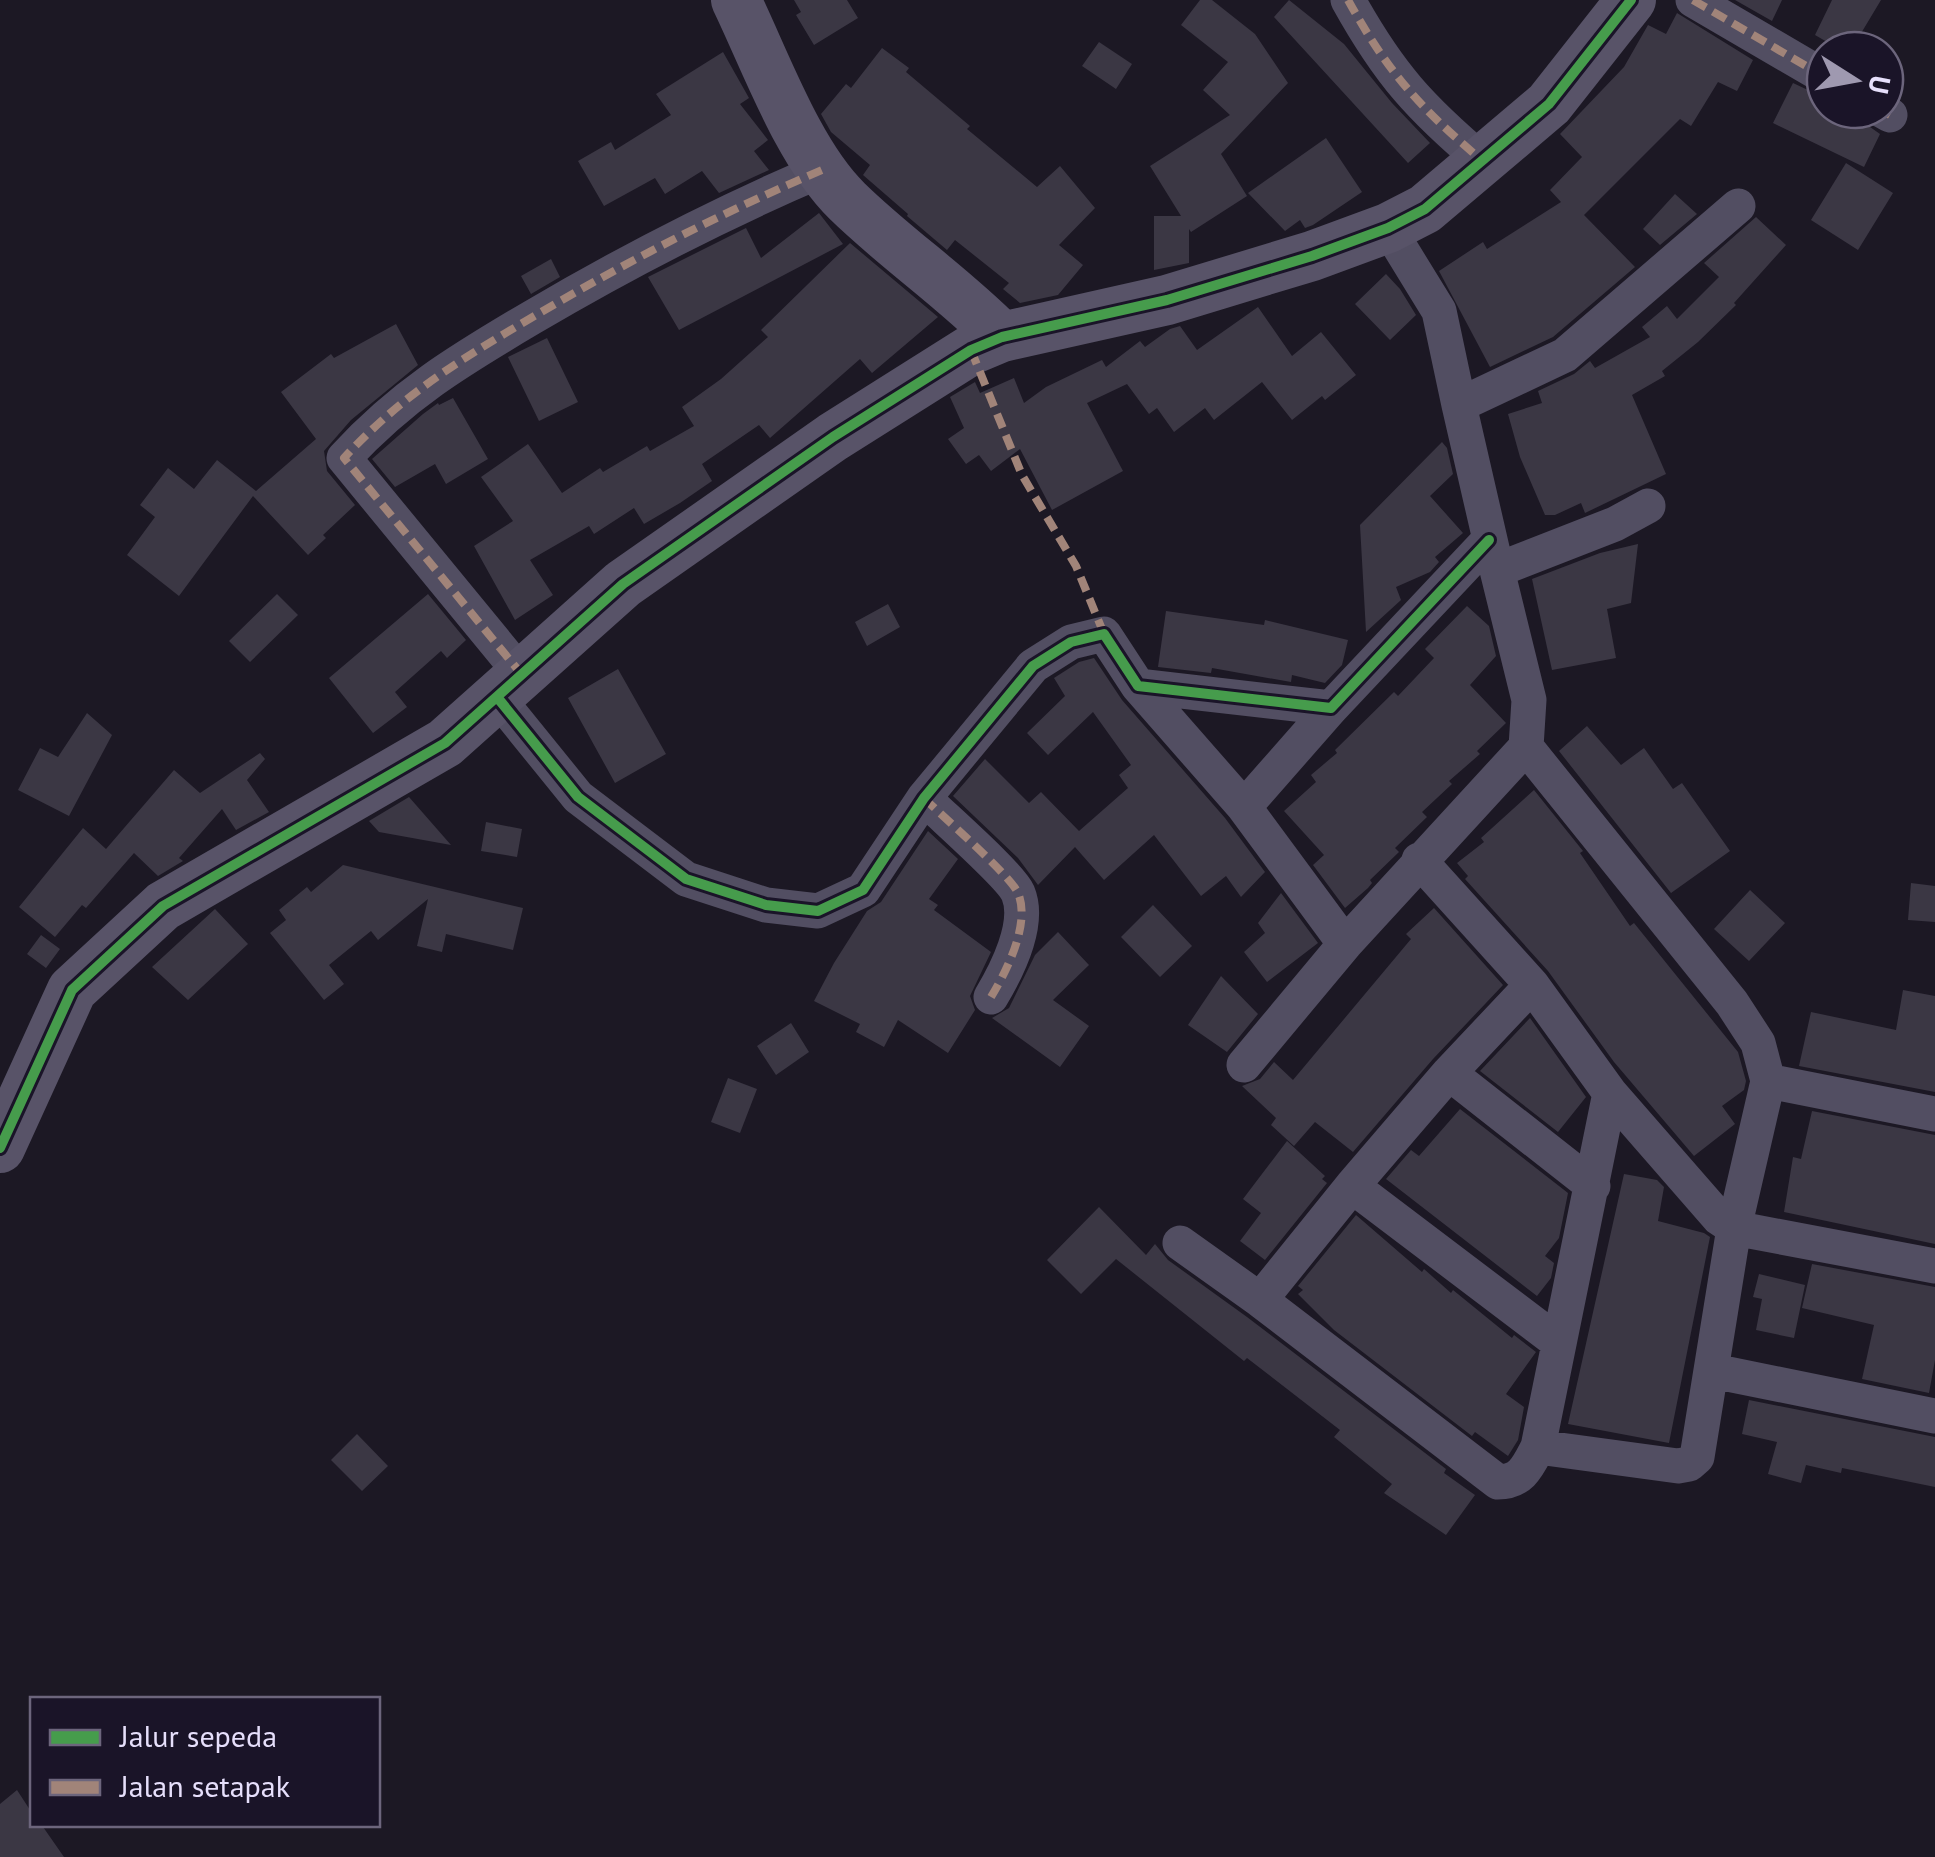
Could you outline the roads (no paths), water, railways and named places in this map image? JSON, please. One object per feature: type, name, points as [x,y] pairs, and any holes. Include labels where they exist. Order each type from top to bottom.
[{"type":"street","points":[[736,0],[812,158],[845,199],[969,303],[1002,337]]},
{"type":"street","points":[[1348,0],[1389,70],[1410,96],[1484,162]]},
{"type":"street","points":[[0,1148],[72,990],[164,906],[445,743],[623,584],[738,502],[971,350],[1002,337],[1168,300],[1312,256],[1425,210],[1549,104],[1630,0]]},
{"type":"street","points":[[1693,0],[1805,65]]},
{"type":"street","points":[[822,170],[685,231],[604,274],[435,375],[372,427],[344,458],[510,686],[578,797],[686,879],[766,904],[818,911],[863,890],[924,798],[1033,666],[1072,642],[1104,634],[1138,686],[1244,807],[1344,944]]},
{"type":"street","points":[[1458,405],[1565,355],[1738,206]]},
{"type":"street","points":[[1244,1065],[1344,944],[1526,746],[1529,700],[1439,311],[1388,228]]},
{"type":"street","points":[[1244,807],[1332,708],[1493,555],[1614,524],[1648,506]]},
{"type":"street","points":[[1138,686],[1332,708]]},
{"type":"street","points":[[1526,746],[1732,1003],[1758,1043],[1768,1081],[1734,1228],[1697,1457],[1678,1466],[1538,1446]]},
{"type":"street","points":[[924,798],[1018,890],[1020,914],[1012,961],[991,997]]},
{"type":"street","points":[[1419,860],[1532,985],[1610,1093],[1719,1218],[1734,1228],[1935,1266]]},
{"type":"street","points":[[1260,1300],[1352,1186],[1532,985]]},
{"type":"street","points":[[1449,1074],[1593,1186]]},
{"type":"street","points":[[1768,1081],[1935,1114]]},
{"type":"street","points":[[1180,1243],[1498,1482],[1516,1480],[1538,1446],[1610,1093]]},
{"type":"street","points":[[1352,1186],[1558,1342]]},
{"type":"street","points":[[1713,1370],[1935,1416]]}]
